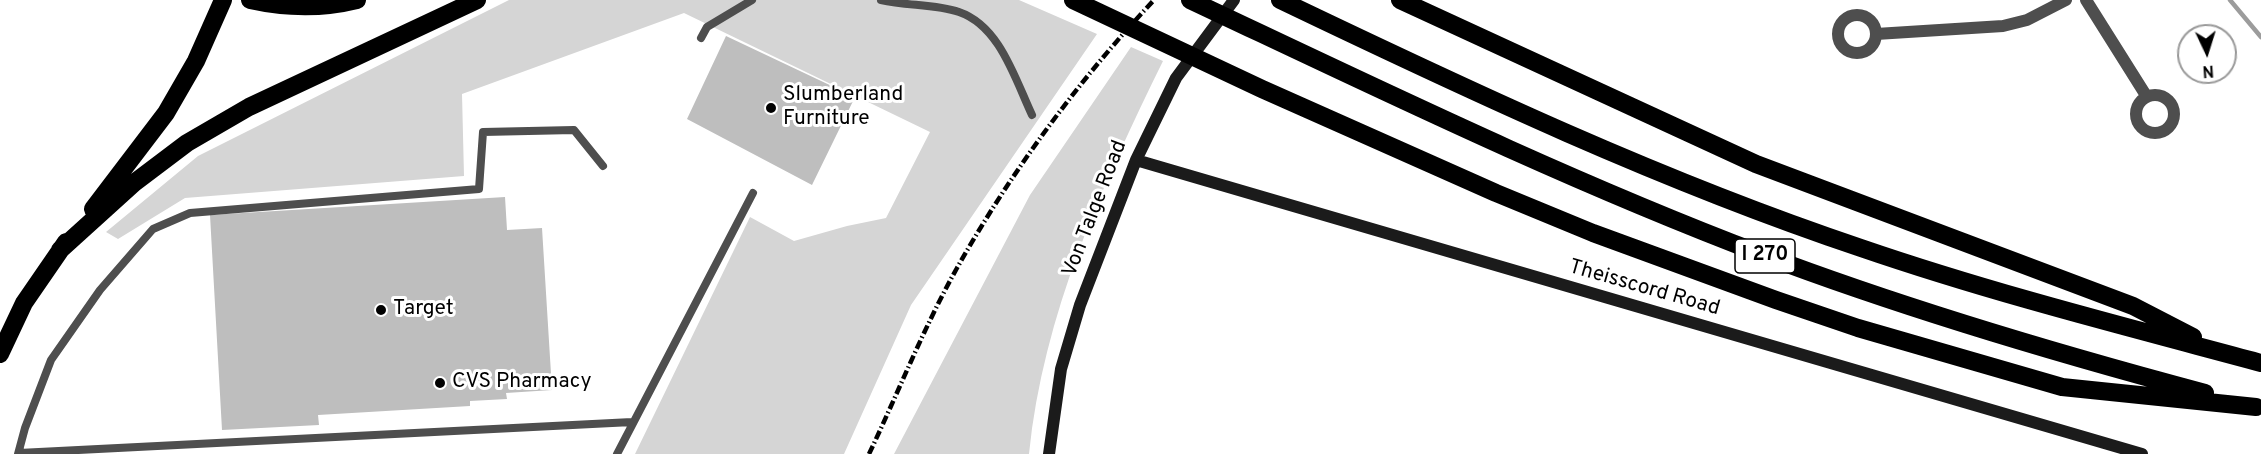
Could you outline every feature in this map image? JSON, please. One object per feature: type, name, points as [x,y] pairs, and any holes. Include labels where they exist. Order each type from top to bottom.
[{"type":"highway","points":[[0,354],[24,303],[60,250],[166,113],[196,61],[223,0]]},
{"type":"highway","points":[[250,0],[288,7],[331,7],[357,0]]},
{"type":"highway","points":[[60,250],[134,183],[187,142],[249,107],[477,0]]},
{"type":"highway","name":"I 270","points":[[1190,0],[1521,155],[1771,258],[2007,338],[2259,408]]},
{"type":"highway","name":"I 270","points":[[1280,0],[1617,156],[1779,219],[1954,278],[2261,363]]},
{"type":"highway","points":[[1400,0],[1756,164],[2133,306],[2224,353]]},
{"type":"highway","points":[[1077,2],[1262,89],[1593,233],[1694,272],[1858,328],[2062,387],[2259,408]]},
{"type":"street","name":"Von Talge Road","points":[[1049,454],[1061,369],[1080,305],[1136,160],[1176,78],[1234,0]]},
{"type":"street","points":[[1876,34],[2003,26],[2027,20],[2066,0]]},
{"type":"street","points":[[2086,0],[2147,97]]},
{"type":"street","name":"Theisscord Road","points":[[1136,160],[2142,454]]},
{"type":"lane","points":[[701,38],[707,27],[752,0]]},
{"type":"lane","points":[[881,0],[959,12],[981,24],[1000,48],[1032,115]]},
{"type":"lane","points":[[603,166],[574,130],[483,132],[479,189],[190,213],[153,230],[100,290],[51,360],[18,453],[632,422]]},
{"type":"lane","points":[[617,454],[753,192]]},
{"type":"shaded area","points":[[509,0],[1019,0],[1097,34],[911,305],[844,454],[635,454],[750,217],[794,241],[886,218],[930,132],[684,13],[462,94],[464,176],[185,198],[118,239],[106,232],[198,156]]},
{"type":"shaded area","points":[[1131,47],[1163,61],[1097,203],[1061,301],[1036,402],[1029,454],[894,454],[1030,195]]},
{"type":"building","name":"Slumberland Furniture","points":[[726,36],[855,97],[812,185],[687,119]]},
{"type":"building","name":"Target","points":[[505,197],[507,230],[542,228],[552,390],[506,393],[507,399],[470,401],[470,406],[318,415],[319,425],[222,430],[210,215]]},
{"type":"waterway","points":[[2230,0],[2261,37]]},
{"type":"railway","points":[[869,454],[945,290],[978,232],[1047,128],[1154,0]]},
{"type":"place","name":"Slumberland Furniture","points":[[771,108]]},
{"type":"place","name":"Target","points":[[381,310]]},
{"type":"place","name":"CVS Pharmacy","points":[[440,383]]}]
